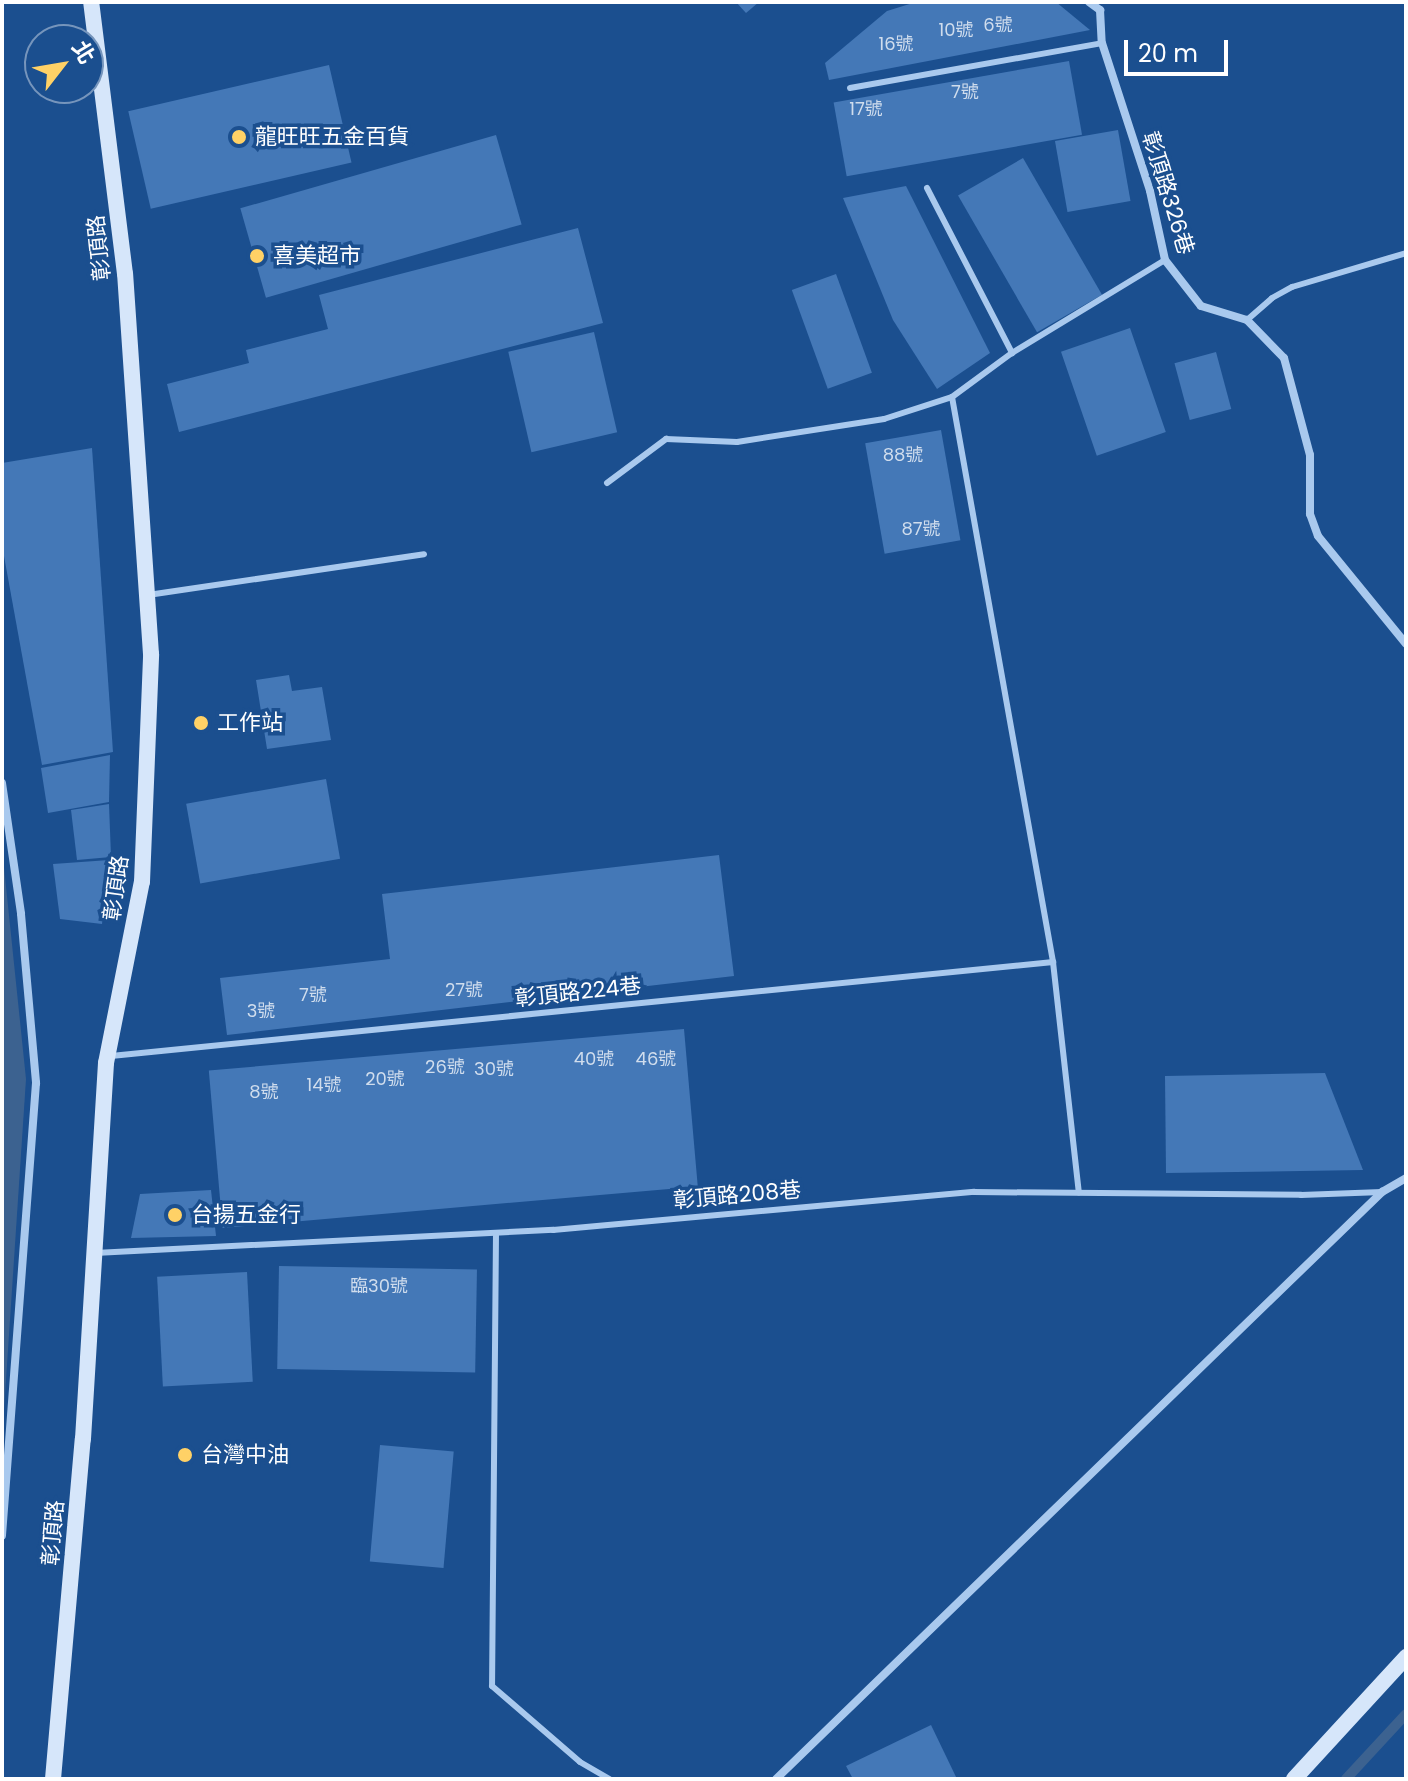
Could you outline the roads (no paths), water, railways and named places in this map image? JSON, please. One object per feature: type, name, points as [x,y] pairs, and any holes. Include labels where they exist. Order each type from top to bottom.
[{"type":"street","name":"彰頂路","points":[[53,1779],[83,1439],[107,1056],[142,882],[151,654],[125,274],[91,2]]},
{"type":"street","name":"彰頂路326巷","points":[[1089,2],[1100,10],[1102,43],[1150,191],[1165,260],[1201,306],[1247,320],[1284,358],[1310,455],[1310,514],[1318,536],[1406,644]]},
{"type":"street","points":[[2,783],[21,914],[36,1083],[2,1536]]},
{"type":"street","points":[[776,1779],[1382,1192],[1406,1178]]},
{"type":"street","points":[[1294,1779],[1406,1657]]},
{"type":"lane","points":[[850,88],[1102,43]]},
{"type":"lane","points":[[927,188],[1012,353]]},
{"type":"lane","points":[[1247,320],[1272,298],[1292,287],[1406,253]]},
{"type":"lane","points":[[607,483],[666,439],[737,442],[884,419],[952,397],[1012,353],[1165,260]]},
{"type":"lane","points":[[952,397],[1053,962],[1079,1193]]},
{"type":"lane","points":[[145,595],[424,554]]},
{"type":"lane","name":"彰頂路224巷","points":[[107,1056],[1053,962]]},
{"type":"lane","name":"彰頂路208巷","points":[[95,1253],[496,1233],[974,1192],[1301,1195],[1382,1192]]},
{"type":"lane","points":[[496,1233],[492,1686],[580,1762],[610,1779]]},
{"type":"water","points":[[2,848],[26,1079],[2,1440]]},
{"type":"waterway","points":[[1346,1779],[1406,1714]]},
{"type":"place","name":"龍旺旺五金百貨","points":[[239,137]]},
{"type":"place","name":"喜美超市","points":[[257,256]]},
{"type":"place","name":"工作站","points":[[201,723]]},
{"type":"place","name":"台揚五金行","points":[[175,1215]]},
{"type":"place","name":"台灣中油","points":[[185,1455]]}]
